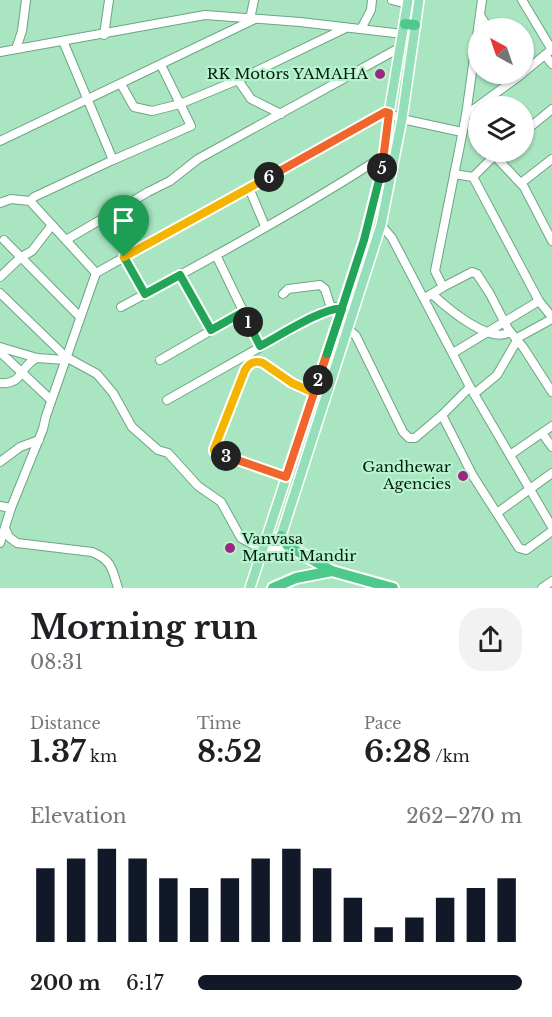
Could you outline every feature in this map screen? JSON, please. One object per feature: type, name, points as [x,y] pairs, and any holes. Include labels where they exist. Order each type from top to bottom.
[{"type":"highway","points":[[281,536],[288,546],[332,571],[393,588]]},
{"type":"highway","points":[[273,588],[296,578],[332,571]]},
{"type":"main road","points":[[250,588],[364,240],[385,155],[389,113],[401,47],[419,0]]},
{"type":"main road","points":[[281,536],[381,225],[402,119],[408,2]]},
{"type":"street","points":[[16,49],[22,31],[26,0]]},
{"type":"street","points":[[104,35],[109,0]]},
{"type":"street","points":[[253,19],[254,0]]},
{"type":"street","points":[[360,29],[370,10],[372,0]]},
{"type":"street","points":[[392,0],[408,2]]},
{"type":"street","points":[[443,287],[435,271],[466,115],[482,0]]},
{"type":"street","points":[[522,0],[549,52],[552,64]]},
{"type":"street","points":[[0,52],[206,15],[360,29],[408,27]]},
{"type":"street","points":[[0,141],[253,19]]},
{"type":"street","points":[[121,84],[131,104],[138,108],[152,111],[180,104],[238,80],[347,27]]},
{"type":"street","points":[[63,42],[113,160]]},
{"type":"street","points":[[66,240],[170,181],[198,159],[401,47]]},
{"type":"street","points":[[534,63],[549,52]]},
{"type":"street","points":[[30,201],[34,197],[190,126],[161,64]]},
{"type":"street","points":[[238,80],[251,99],[281,114]]},
{"type":"street","points":[[466,115],[506,84]]},
{"type":"street","points":[[534,124],[552,109]]},
{"type":"street","points":[[0,543],[11,508],[39,440],[65,358],[96,273],[381,114],[389,113],[402,119],[462,132]]},
{"type":"street","points":[[121,307],[347,180],[385,155]]},
{"type":"street","points":[[521,183],[552,160]]},
{"type":"street","points":[[473,177],[487,162]]},
{"type":"street","points":[[504,162],[521,183],[552,241]]},
{"type":"street","points":[[454,174],[473,177]]},
{"type":"street","points":[[348,328],[356,336],[403,432],[409,438],[415,438],[472,391],[497,375],[517,340],[552,317],[539,301],[473,177]]},
{"type":"street","points":[[249,188],[265,226]]},
{"type":"street","points":[[0,203],[11,199],[30,201],[96,273]]},
{"type":"street","points":[[0,276],[32,250],[52,225]]},
{"type":"street","points":[[381,225],[392,238],[428,296],[472,391],[552,529],[531,547],[523,550],[496,513],[472,476],[442,416]]},
{"type":"street","points":[[4,240],[80,317]]},
{"type":"street","points":[[216,255],[260,346]]},
{"type":"street","points":[[124,257],[145,294]]},
{"type":"street","points":[[428,296],[472,272],[477,274],[503,321],[552,392]]},
{"type":"street","points":[[180,275],[211,330]]},
{"type":"street","points":[[283,294],[288,289],[320,285],[325,289],[331,308]]},
{"type":"street","points":[[0,293],[65,358],[97,374],[114,393],[132,427],[158,450],[168,453],[198,486],[221,502],[241,538],[263,550],[296,550]]},
{"type":"street","points":[[428,296],[486,332],[501,336],[510,332]]},
{"type":"street","points":[[453,353],[539,301]]},
{"type":"street","points":[[167,400],[331,308],[342,309]]},
{"type":"street","points":[[160,360],[243,312]]},
{"type":"street","points":[[0,347],[37,358],[65,358]]},
{"type":"street","points":[[0,352],[51,400]]},
{"type":"street","points":[[0,383],[11,383],[37,358]]},
{"type":"street","points":[[286,477],[214,451],[214,449],[245,370],[250,364],[263,363],[292,383],[314,393]]},
{"type":"street","points":[[510,455],[552,426]]},
{"type":"street","points":[[542,433],[552,447]]},
{"type":"street","points":[[0,462],[20,447],[39,440]]},
{"type":"street","points":[[496,513],[552,473]]},
{"type":"street","points":[[0,506],[11,508]]},
{"type":"street","points":[[5,528],[9,537],[17,543],[92,552],[104,557],[109,562],[118,588]]},
{"type":"street","points":[[542,588],[552,581]]},
{"type":"place","name":"RK Motors YAMAHA","points":[[380,74]]},
{"type":"place","name":"Gandhewar Agencies","points":[[463,476]]},
{"type":"place","name":"Vanvasa Maruti Mandir","points":[[230,548]]},
{"type":"route","points":[[124,257],[145,294],[180,275],[211,330],[243,312],[260,346],[324,311],[336,307],[342,309],[314,393],[292,383],[263,363],[250,364],[245,370],[214,449],[214,451],[286,477],[314,393],[342,309],[364,240],[385,155],[389,113],[381,114],[124,257]]}]
